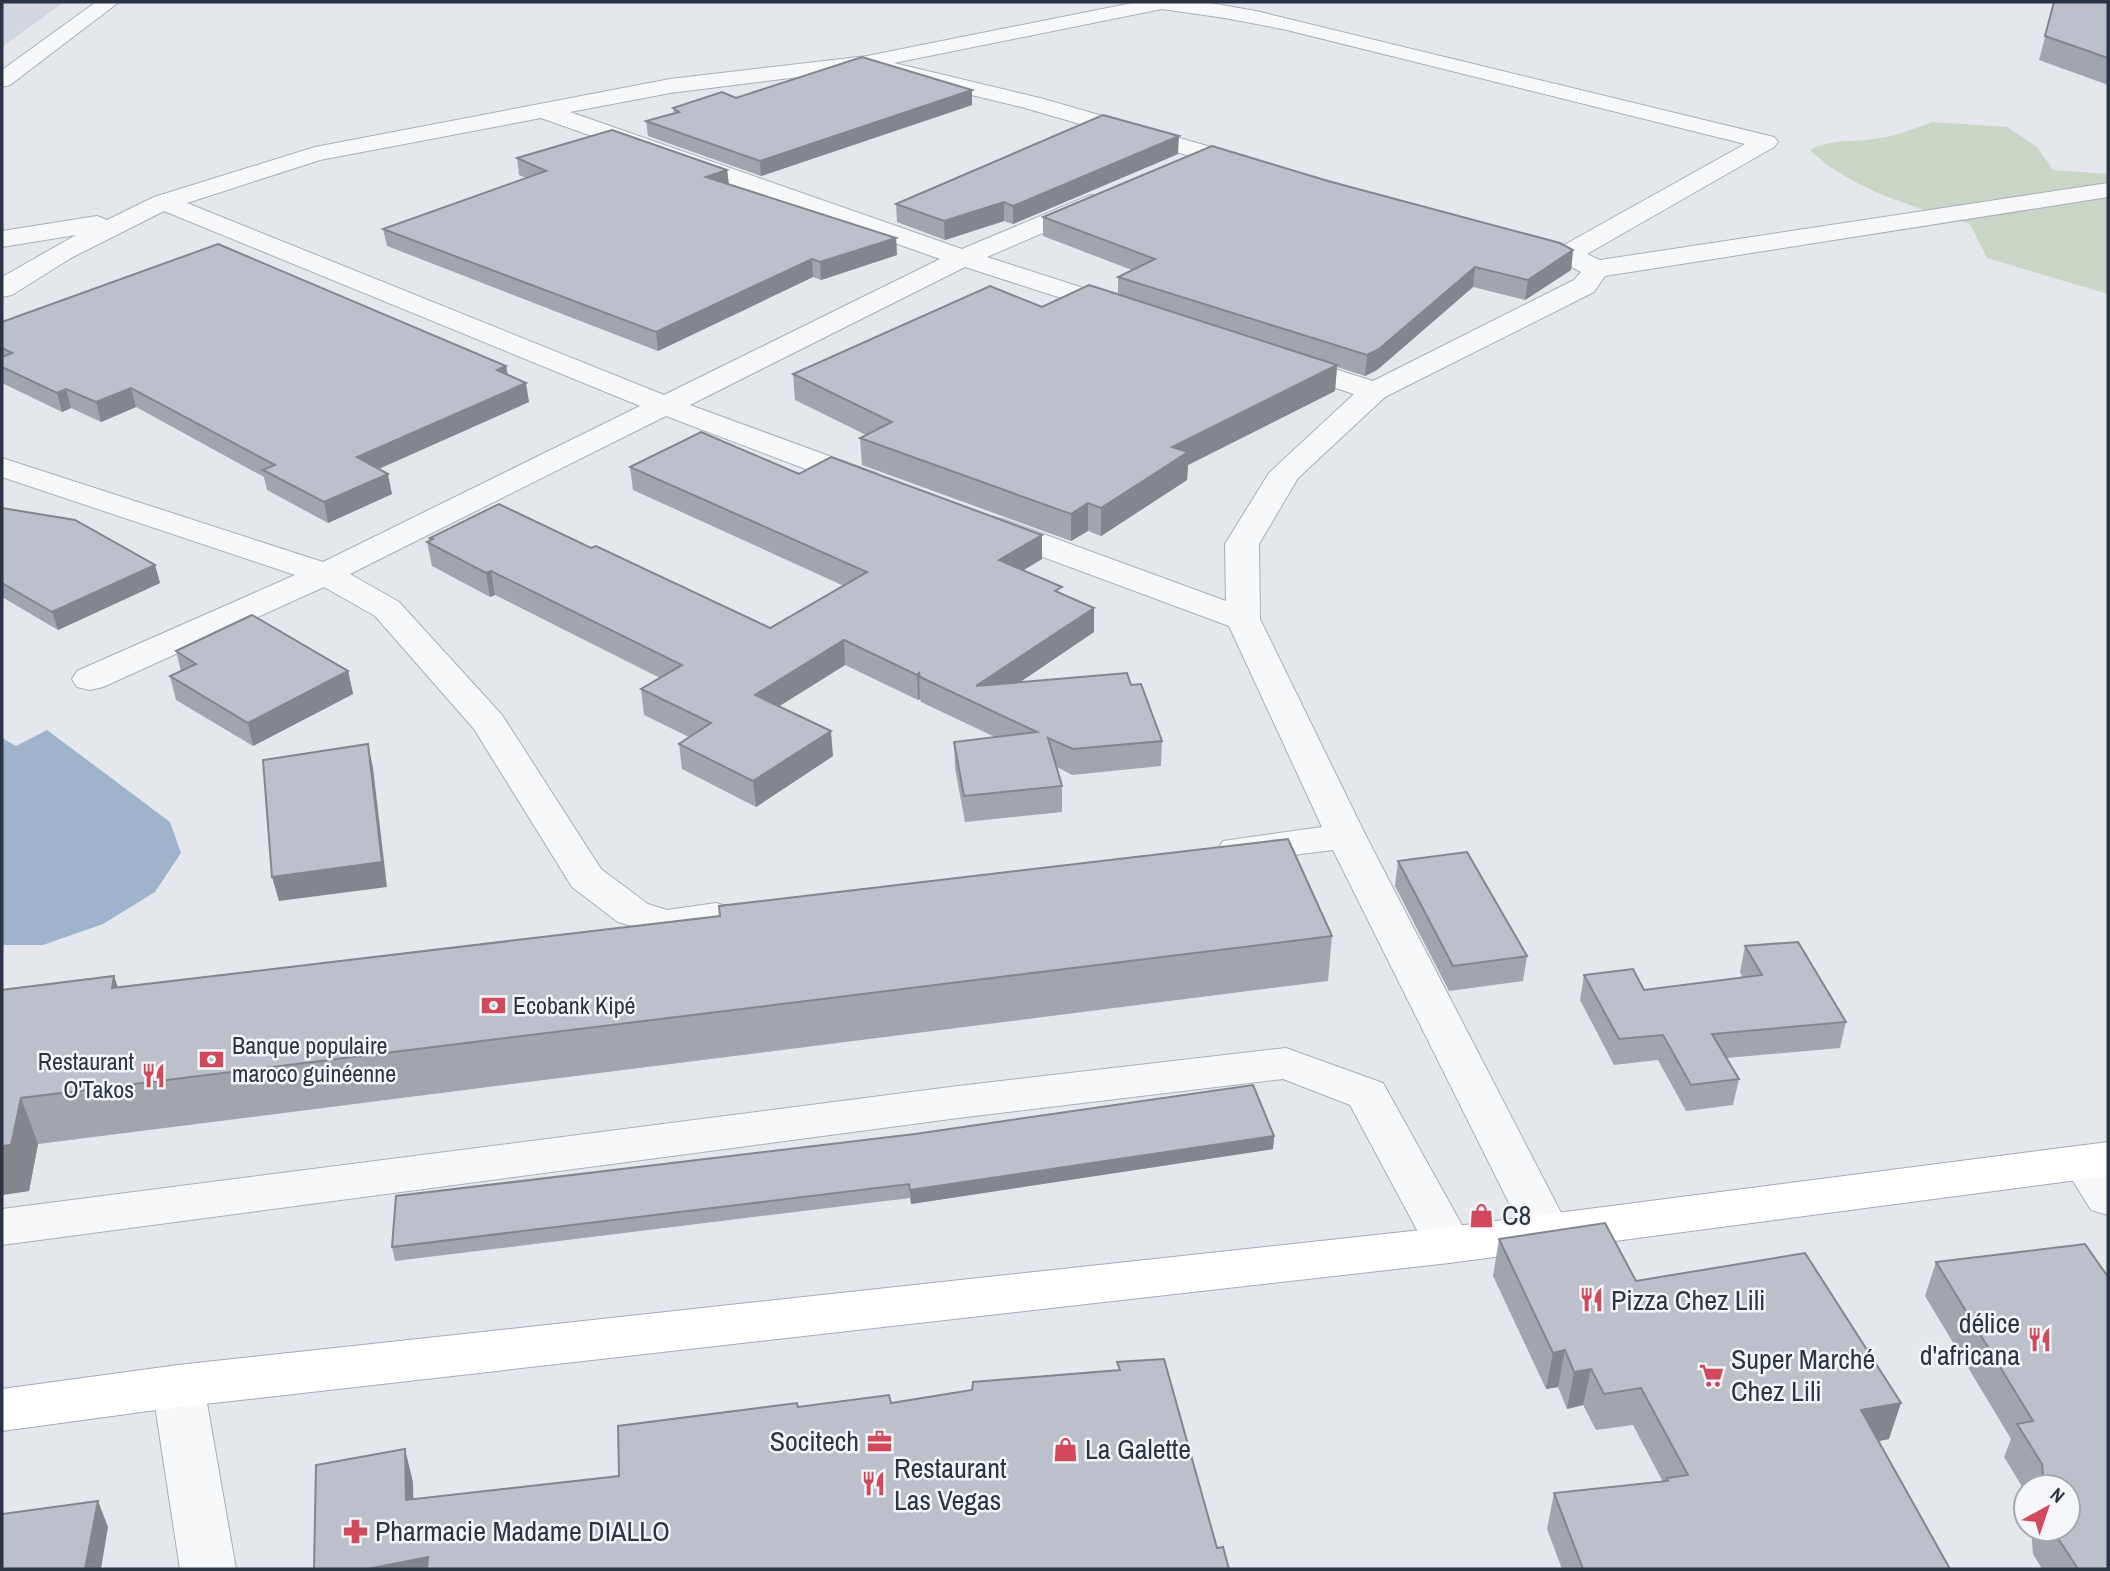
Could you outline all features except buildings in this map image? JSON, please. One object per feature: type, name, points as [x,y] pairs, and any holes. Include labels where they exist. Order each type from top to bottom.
[{"type":"main road","points":[[2,1410],[178,1386],[2101,1173]]},
{"type":"street","points":[[2,80],[109,2]]},
{"type":"street","points":[[2,289],[62,252],[163,202],[315,154],[670,86],[863,62],[1162,3],[1196,6],[1276,21],[1766,142],[1567,254]]},
{"type":"street","points":[[863,62],[1032,103],[1273,172]]},
{"type":"street","points":[[542,110],[963,258],[1149,318]]},
{"type":"street","points":[[1168,170],[1207,154]]},
{"type":"street","points":[[1501,235],[1567,254],[1596,269],[2108,190]]},
{"type":"street","points":[[90,679],[325,574],[963,258],[1117,192]]},
{"type":"street","points":[[163,202],[666,406],[889,489]]},
{"type":"street","points":[[2,239],[126,220]]},
{"type":"street","points":[[1547,1233],[1346,836],[1243,619],[1242,544],[1285,473],[1375,391],[1584,286],[1596,269]]},
{"type":"street","points":[[1269,357],[1375,391]]},
{"type":"street","points":[[2,467],[325,574],[387,609],[489,723],[586,878],[633,913],[666,923],[749,912]]},
{"type":"street","points":[[968,517],[1243,619]]},
{"type":"street","points":[[1207,854],[1346,836]]},
{"type":"street","points":[[2,1227],[931,1106],[1286,1063],[1367,1094],[1449,1245]]},
{"type":"street","points":[[178,1386],[208,1569]]},
{"type":"shaded area","points":[[2,2],[64,2],[2,47]]},
{"type":"green space","points":[[1932,122],[2007,127],[2037,147],[2053,170],[2108,174],[2108,294],[1987,258],[1970,224],[1885,196],[1844,176],[1810,150],[1833,142],[1889,136]]},
{"type":"water","points":[[47,730],[170,822],[181,853],[155,892],[103,924],[43,945],[2,945],[2,738],[16,746]]},
{"type":"place","name":"Ecobank Kipé","points":[[493,1005]]},
{"type":"place","name":"Banque populaire maroco guinéenne","points":[[212,1059]]},
{"type":"place","name":"Restaurant O'Takos","points":[[154,1075]]},
{"type":"place","name":"C8","points":[[1482,1215]]},
{"type":"place","name":"Pizza Chez Lili","points":[[1591,1300]]},
{"type":"place","name":"délice d'africana","points":[[2040,1339]]},
{"type":"place","name":"Super Marché Chez Lili","points":[[1711,1375]]},
{"type":"place","name":"Socitech","points":[[879,1441]]},
{"type":"place","name":"La Galette","points":[[1065,1449]]},
{"type":"place","name":"Restaurant Las Vegas","points":[[874,1484]]},
{"type":"place","name":"Pharmacie Madame DIALLO","points":[[355,1531]]}]
